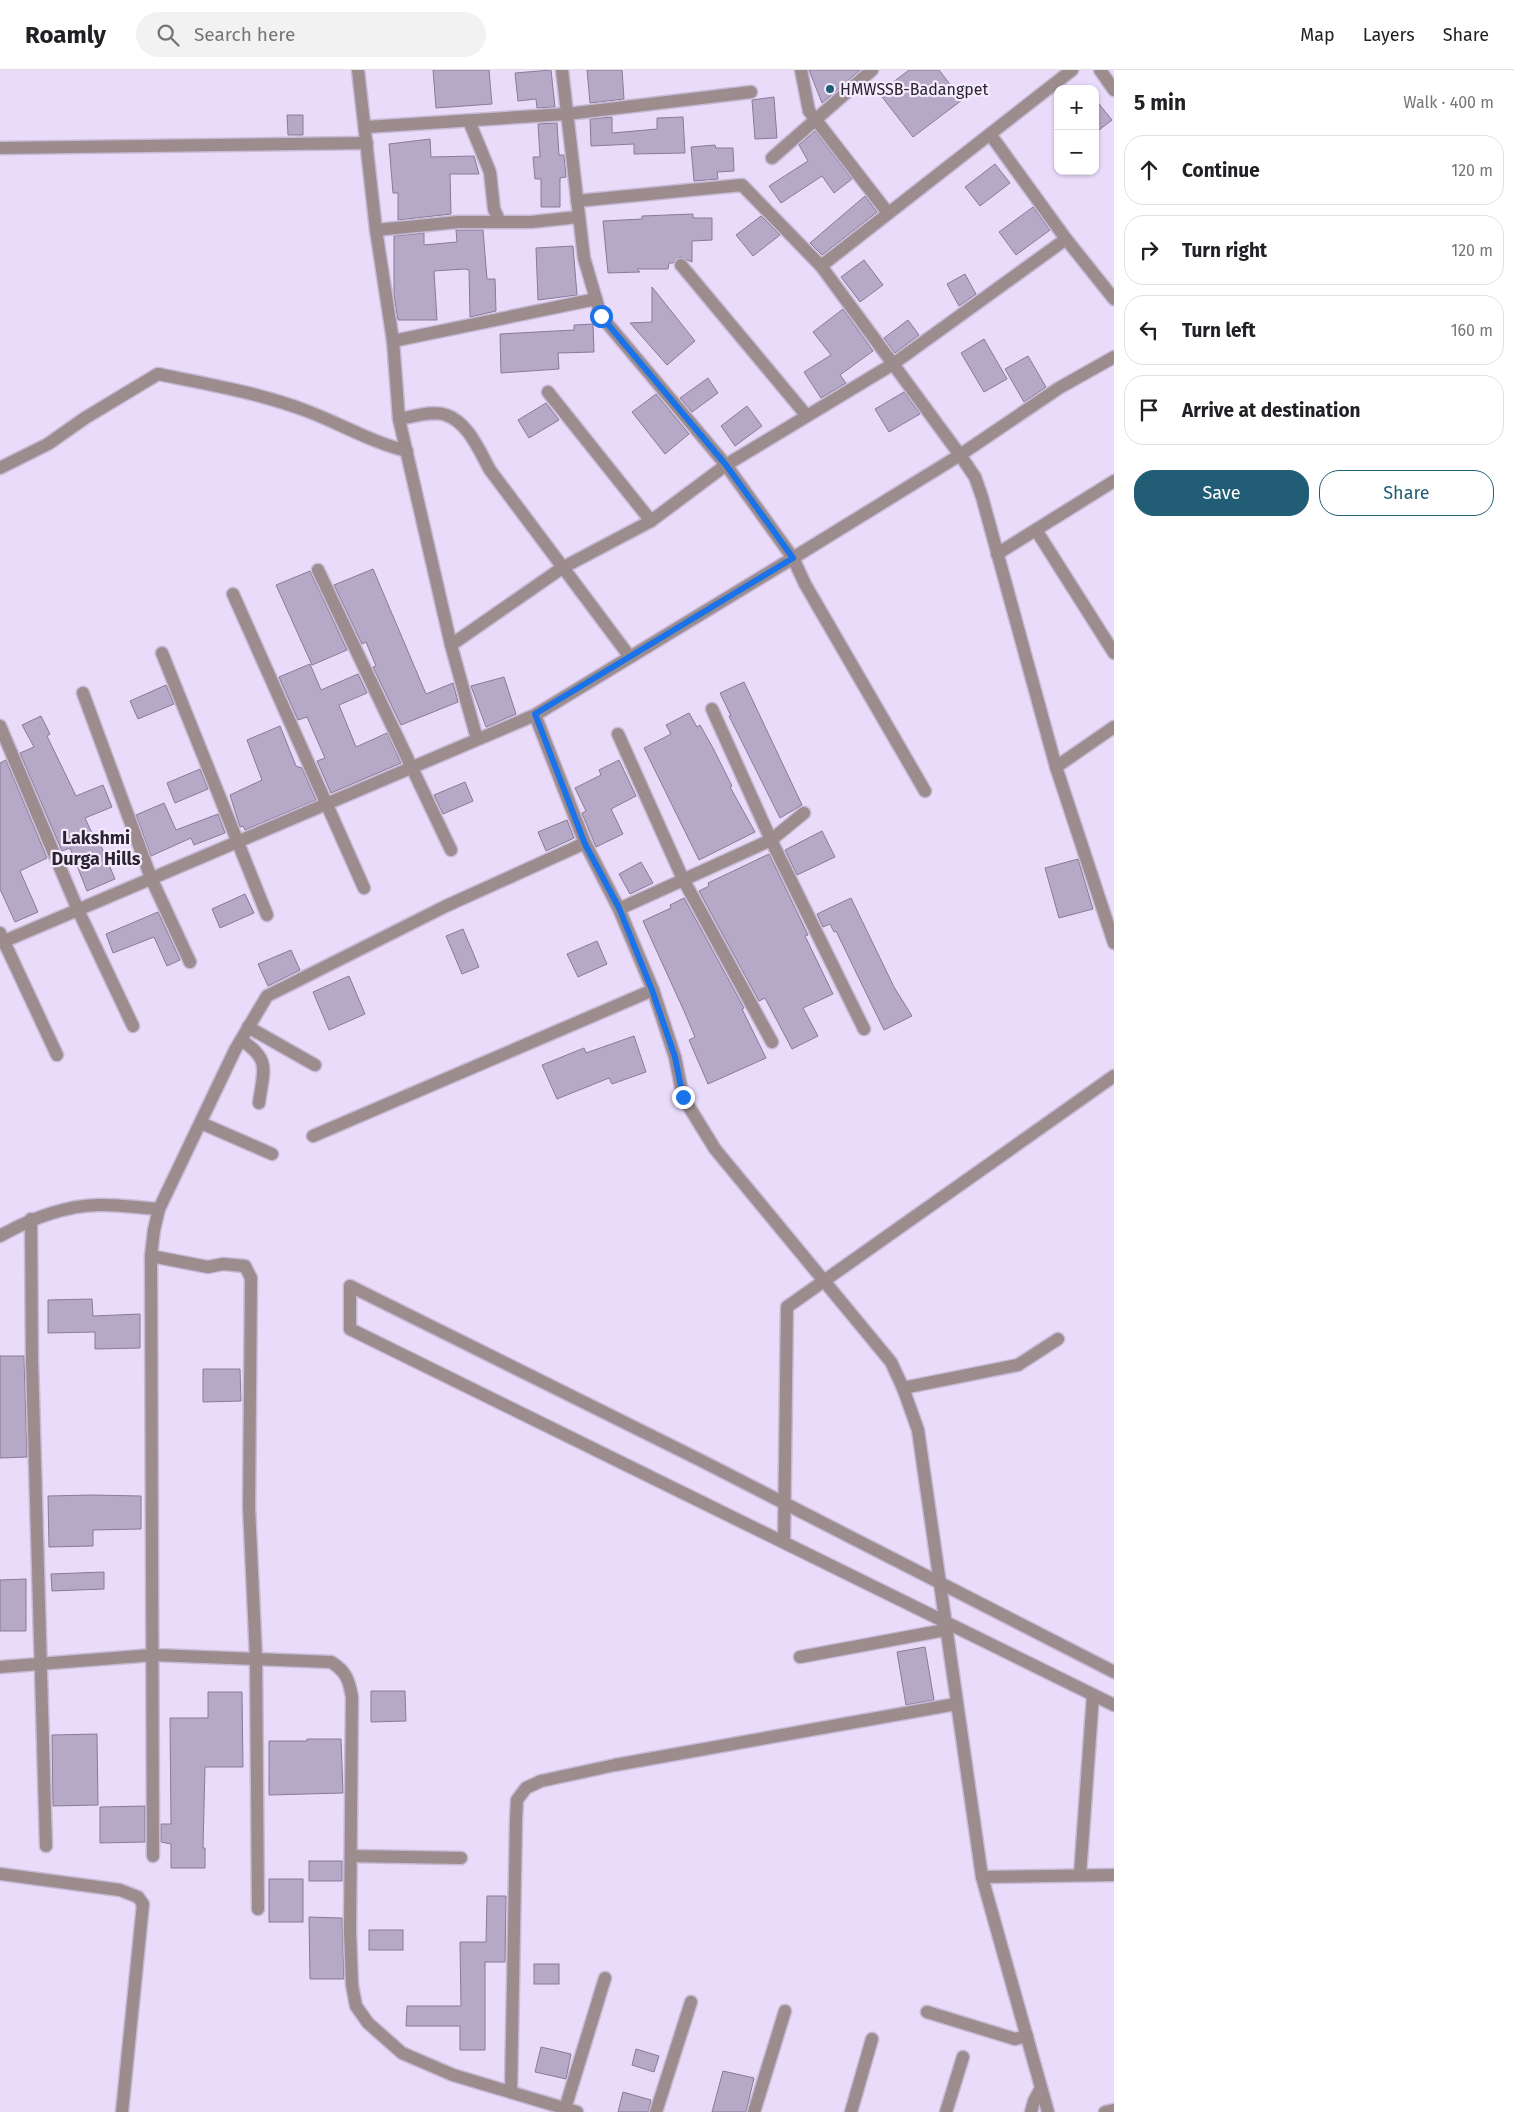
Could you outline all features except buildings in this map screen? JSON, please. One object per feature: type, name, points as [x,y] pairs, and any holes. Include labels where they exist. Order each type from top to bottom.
[{"type":"street","points":[[358,70],[366,127],[376,230],[392,341],[399,419],[450,645],[477,739]]},
{"type":"street","points":[[562,70],[584,258],[601,316],[726,465],[793,558],[805,584],[925,791]]},
{"type":"street","points":[[801,70],[806,103],[816,119],[888,213]]},
{"type":"street","points":[[772,158],[872,70]]},
{"type":"street","points":[[821,266],[1072,70]]},
{"type":"street","points":[[1100,70],[1114,90]]},
{"type":"street","points":[[366,127],[567,114],[751,92]]},
{"type":"street","points":[[469,121],[490,172],[494,210],[499,220]]},
{"type":"street","points":[[990,134],[1066,239],[1114,299]]},
{"type":"street","points":[[0,148],[367,143]]},
{"type":"street","points":[[577,201],[742,185],[821,266],[960,455],[975,476],[1056,766],[1114,943]]},
{"type":"street","points":[[376,230],[458,222],[499,220],[531,222],[578,217]]},
{"type":"street","points":[[450,645],[562,568],[651,521],[726,465],[893,364],[1066,239]]},
{"type":"street","points":[[681,265],[807,416]]},
{"type":"street","points":[[392,341],[596,299]]},
{"type":"street","points":[[57,1055],[1,939],[78,910],[328,802],[411,769],[535,714],[793,558],[960,455],[1059,388],[1114,357]]},
{"type":"street","points":[[0,468],[48,444],[85,418],[158,374],[242,391],[307,412],[382,445],[407,451]]},
{"type":"street","points":[[548,392],[651,521]]},
{"type":"street","points":[[399,419],[445,414],[456,420],[471,437],[490,470],[630,657]]},
{"type":"street","points":[[997,554],[1114,481]]},
{"type":"street","points":[[1036,530],[1114,653]]},
{"type":"street","points":[[318,570],[451,850]]},
{"type":"street","points":[[232,594],[328,802],[364,888]]},
{"type":"street","points":[[162,653],[267,915]]},
{"type":"street","points":[[83,693],[151,878],[190,962]]},
{"type":"street","points":[[712,709],[771,840],[864,1029]]},
{"type":"street","points":[[535,714],[585,844],[619,908],[652,990],[675,1057],[683,1097],[715,1149],[891,1362],[903,1388],[918,1430],[982,1876],[1048,2112]]},
{"type":"street","points":[[0,726],[78,910],[133,1026]]},
{"type":"street","points":[[1056,766],[1114,727]]},
{"type":"street","points":[[618,734],[683,880],[772,1042]]},
{"type":"street","points":[[619,908],[771,840],[804,813]]},
{"type":"street","points":[[153,1856],[151,1256],[159,1209],[241,1040],[266,996],[446,906],[585,844]]},
{"type":"street","points":[[313,1136],[652,990]]},
{"type":"street","points":[[248,1027],[315,1065]]},
{"type":"street","points":[[241,1040],[256,1050],[264,1062],[259,1103]]},
{"type":"street","points":[[784,1542],[786,1307],[1114,1076]]},
{"type":"street","points":[[201,1123],[272,1154]]},
{"type":"street","points":[[0,1236],[31,1219],[69,1209],[98,1205],[159,1209]]},
{"type":"street","points":[[31,1219],[32,1361],[46,1846]]},
{"type":"street","points":[[151,1256],[208,1267],[224,1264],[245,1266],[251,1278],[249,1507],[256,1658],[258,1909]]},
{"type":"street","points":[[1114,1672],[785,1504],[350,1286],[350,1329],[784,1542],[945,1626],[1114,1705]]},
{"type":"street","points":[[903,1388],[1018,1365],[1058,1338]]},
{"type":"street","points":[[800,1656],[945,1626]]},
{"type":"street","points":[[0,1667],[153,1655],[331,1662],[342,1668],[349,1680],[352,1697],[350,1856],[352,1985],[356,2006],[364,2018],[402,2052],[453,2076],[569,2111],[605,1978]]},
{"type":"street","points":[[1080,1875],[1093,1695]]},
{"type":"street","points":[[511,2092],[516,1820],[517,1800],[526,1788],[541,1781],[614,1765],[956,1704]]},
{"type":"street","points":[[350,1856],[461,1858]]},
{"type":"street","points":[[0,1874],[120,1890],[138,1897],[143,1904],[122,2112]]},
{"type":"street","points":[[982,1876],[1114,1875]]},
{"type":"street","points":[[656,2112],[690,2002]]},
{"type":"street","points":[[754,2112],[785,2011]]},
{"type":"street","points":[[927,2012],[1015,2039],[1027,2036]]},
{"type":"street","points":[[851,2112],[872,2039]]},
{"type":"street","points":[[946,2112],[963,2057]]},
{"type":"street","points":[[1031,2112],[1034,2101],[1042,2088]]},
{"type":"street","points":[[1105,2112],[1114,2110]]},
{"type":"place","name":"HMWSSB-Badangpet","points":[[830,89]]},
{"type":"district","name":"Lakshmi Durga Hills","points":[[96,848]]},
{"type":"route","points":[[601,316],[726,465],[793,558],[535,714],[585,844],[619,908],[652,990],[675,1057],[683,1097]]}]
